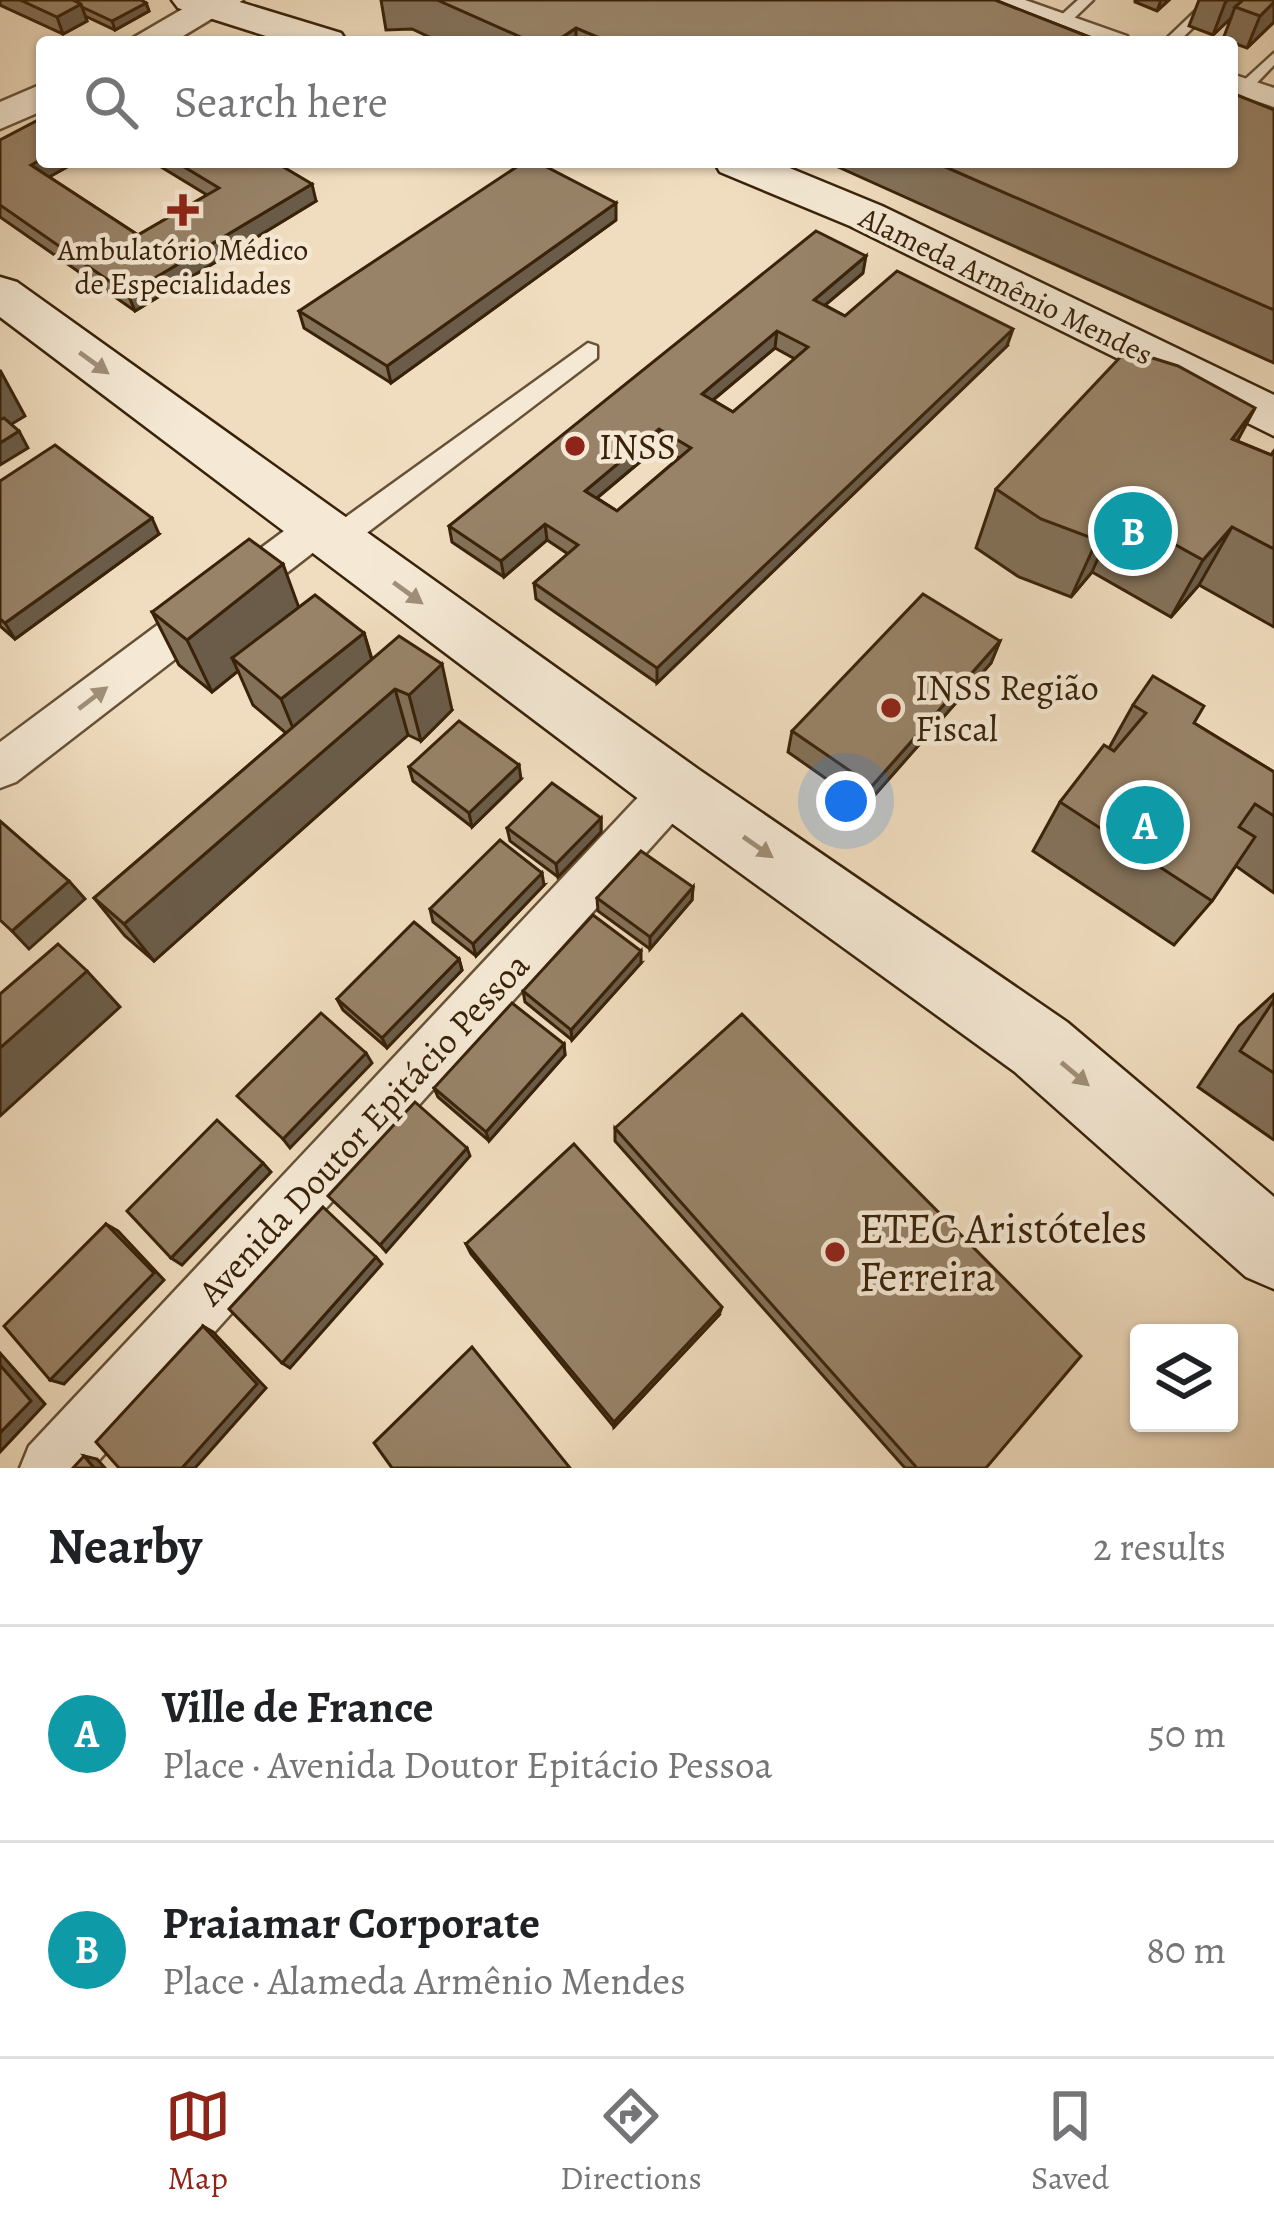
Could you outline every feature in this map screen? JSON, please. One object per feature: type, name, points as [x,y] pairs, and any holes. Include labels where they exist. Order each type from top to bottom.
[{"type":"main road","points":[[209,2],[309,36]]},
{"type":"main road","name":"Alameda Armênio Mendes","points":[[750,168],[887,226],[1274,417]]},
{"type":"main road","points":[[5,304],[675,789],[1041,1047],[1274,1249]]},
{"type":"street","points":[[998,0],[1101,36]]},
{"type":"street","points":[[155,36],[209,2]]},
{"type":"street","points":[[0,117],[36,99]]},
{"type":"street","points":[[0,768],[589,352]]},
{"type":"street","name":"Avenida Doutor Epitácio Pessoa","points":[[52,1468],[675,789]]},
{"type":"lane","points":[[1062,22],[1086,0]]},
{"type":"lane","points":[[1176,36],[1215,0]]},
{"type":"lane","points":[[1250,90],[1274,57]]},
{"type":"building","points":[[20,0],[73,0],[81,4],[57,17]]},
{"type":"building","points":[[73,0],[141,0],[146,3],[112,21]]},
{"type":"building","points":[[437,0],[995,0],[1087,36],[595,36],[576,28],[564,36],[518,36]]},
{"type":"building","points":[[1243,0],[1274,2],[1260,16],[1235,7]]},
{"type":"building","points":[[1238,95],[1274,110],[1274,310],[948,168],[1238,168]]},
{"type":"building","points":[[36,121],[36,162],[31,165],[138,235],[219,188],[186,168],[285,168],[312,184],[128,294],[0,205],[0,140]]},
{"type":"building","points":[[515,168],[549,168],[616,203],[387,366],[299,311]]},
{"type":"building","points":[[816,231],[866,256],[814,300],[845,316],[897,271],[1013,329],[657,668],[534,583],[578,545],[545,524],[501,561],[449,526]],"holes":[[[777,331],[808,347],[733,412],[702,394]],[[659,429],[691,448],[617,511],[585,491]]]},
{"type":"building","points":[[1127,350],[1178,366],[1255,408],[1232,439],[1271,455],[1274,451],[1274,549],[1232,527],[1203,560],[1118,513],[1097,540],[1041,519],[996,489]]},
{"type":"building","points":[[4,418],[19,431],[0,443],[0,420]]},
{"type":"building","points":[[55,445],[152,518],[5,623],[0,619],[0,481]]},
{"type":"building","points":[[249,539],[283,564],[187,640],[152,612]]},
{"type":"building","name":"INSS Região Fiscal","points":[[923,594],[1000,641],[872,786],[792,731]]},
{"type":"building","points":[[315,595],[364,633],[281,699],[232,658]]},
{"type":"building","points":[[399,636],[442,664],[409,695],[395,689],[124,924],[94,898]]},
{"type":"building","points":[[1153,676],[1204,706],[1194,723],[1274,772],[1274,816],[1255,804],[1239,827],[1255,837],[1212,901],[1060,802],[1104,745],[1114,751],[1146,713],[1133,705]]},
{"type":"building","points":[[459,721],[519,765],[469,813],[409,767]]},
{"type":"building","points":[[552,783],[601,818],[556,864],[507,828]]},
{"type":"building","points":[[0,821],[69,881],[12,931],[0,920]]},
{"type":"building","points":[[500,840],[542,873],[473,944],[430,909]]},
{"type":"building","points":[[641,851],[693,887],[650,937],[597,898]]},
{"type":"building","points":[[593,915],[641,951],[571,1030],[523,991]]},
{"type":"building","points":[[414,922],[459,959],[382,1038],[337,999]]},
{"type":"building","points":[[58,944],[87,971],[0,1048],[0,994]]},
{"type":"building","points":[[1274,1000],[1274,1073],[1240,1051]]},
{"type":"building","points":[[512,1003],[564,1044],[486,1132],[434,1088]]},
{"type":"building","points":[[321,1013],[366,1053],[283,1139],[237,1096]]},
{"type":"building","name":"ETEC Aristóteles Ferreira","points":[[742,1014],[1081,1356],[986,1468],[917,1468],[615,1128]]},
{"type":"building","points":[[415,1102],[467,1148],[380,1245],[328,1196]]},
{"type":"building","points":[[217,1120],[263,1163],[171,1258],[127,1211]]},
{"type":"building","points":[[574,1144],[722,1307],[614,1422],[466,1244]]},
{"type":"building","points":[[323,1207],[376,1257],[282,1363],[229,1309]]},
{"type":"building","points":[[106,1224],[154,1273],[50,1380],[4,1326]]},
{"type":"building","points":[[203,1326],[257,1384],[182,1468],[119,1468],[96,1442]]},
{"type":"building","points":[[472,1347],[570,1468],[392,1468],[374,1443]]},
{"type":"building","points":[[0,1365],[31,1401],[0,1433]]},
{"type":"building","points":[[84,1456],[94,1468],[73,1468]]},
{"type":"place","name":"Ambulatório Médico de Especialidades","points":[[183,210]]},
{"type":"place","name":"INSS","points":[[575,446]]},
{"type":"place","name":"Praiamar Corporate","points":[[1133,531]]},
{"type":"place","name":"INSS Região Fiscal","points":[[891,708]]},
{"type":"place","name":"Ville de France","points":[[1145,825]]},
{"type":"place","name":"ETEC Aristóteles Ferreira","points":[[835,1252]]}]
